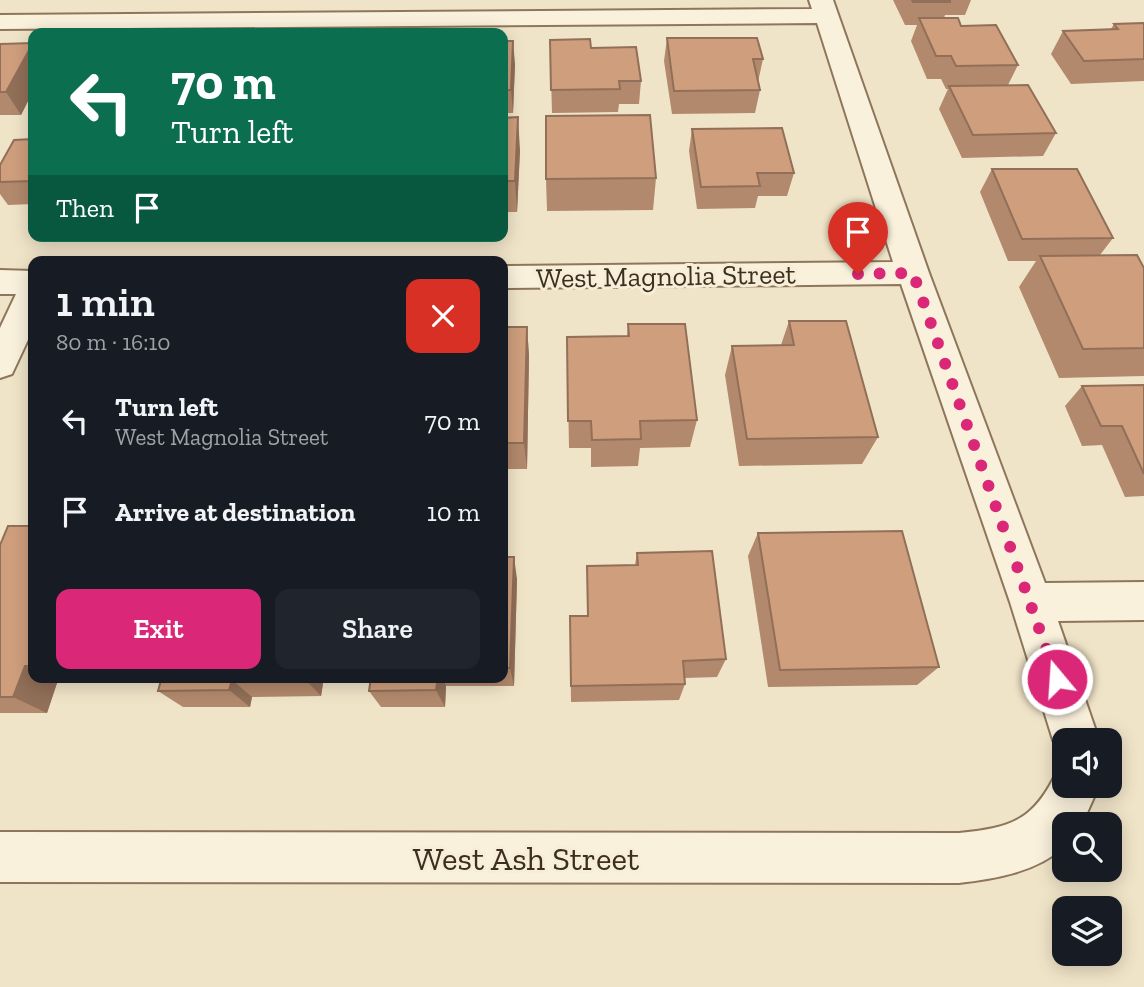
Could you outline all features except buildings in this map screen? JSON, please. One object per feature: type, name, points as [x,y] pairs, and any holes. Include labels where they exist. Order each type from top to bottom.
[{"type":"street","points":[[0,22],[824,8],[913,273],[1031,602],[1072,728]]},
{"type":"street","name":"West Magnolia Street","points":[[508,277],[913,273]]},
{"type":"street","points":[[0,282],[28,282]]},
{"type":"street","points":[[0,365],[28,303]]},
{"type":"street","points":[[1031,602],[1144,601]]},
{"type":"street","name":"West Ash Street","points":[[0,857],[959,858],[1001,854],[1026,845],[1046,831],[1063,812],[1069,798]]},
{"type":"route","points":[[858,274],[913,273],[1057,679]]}]
